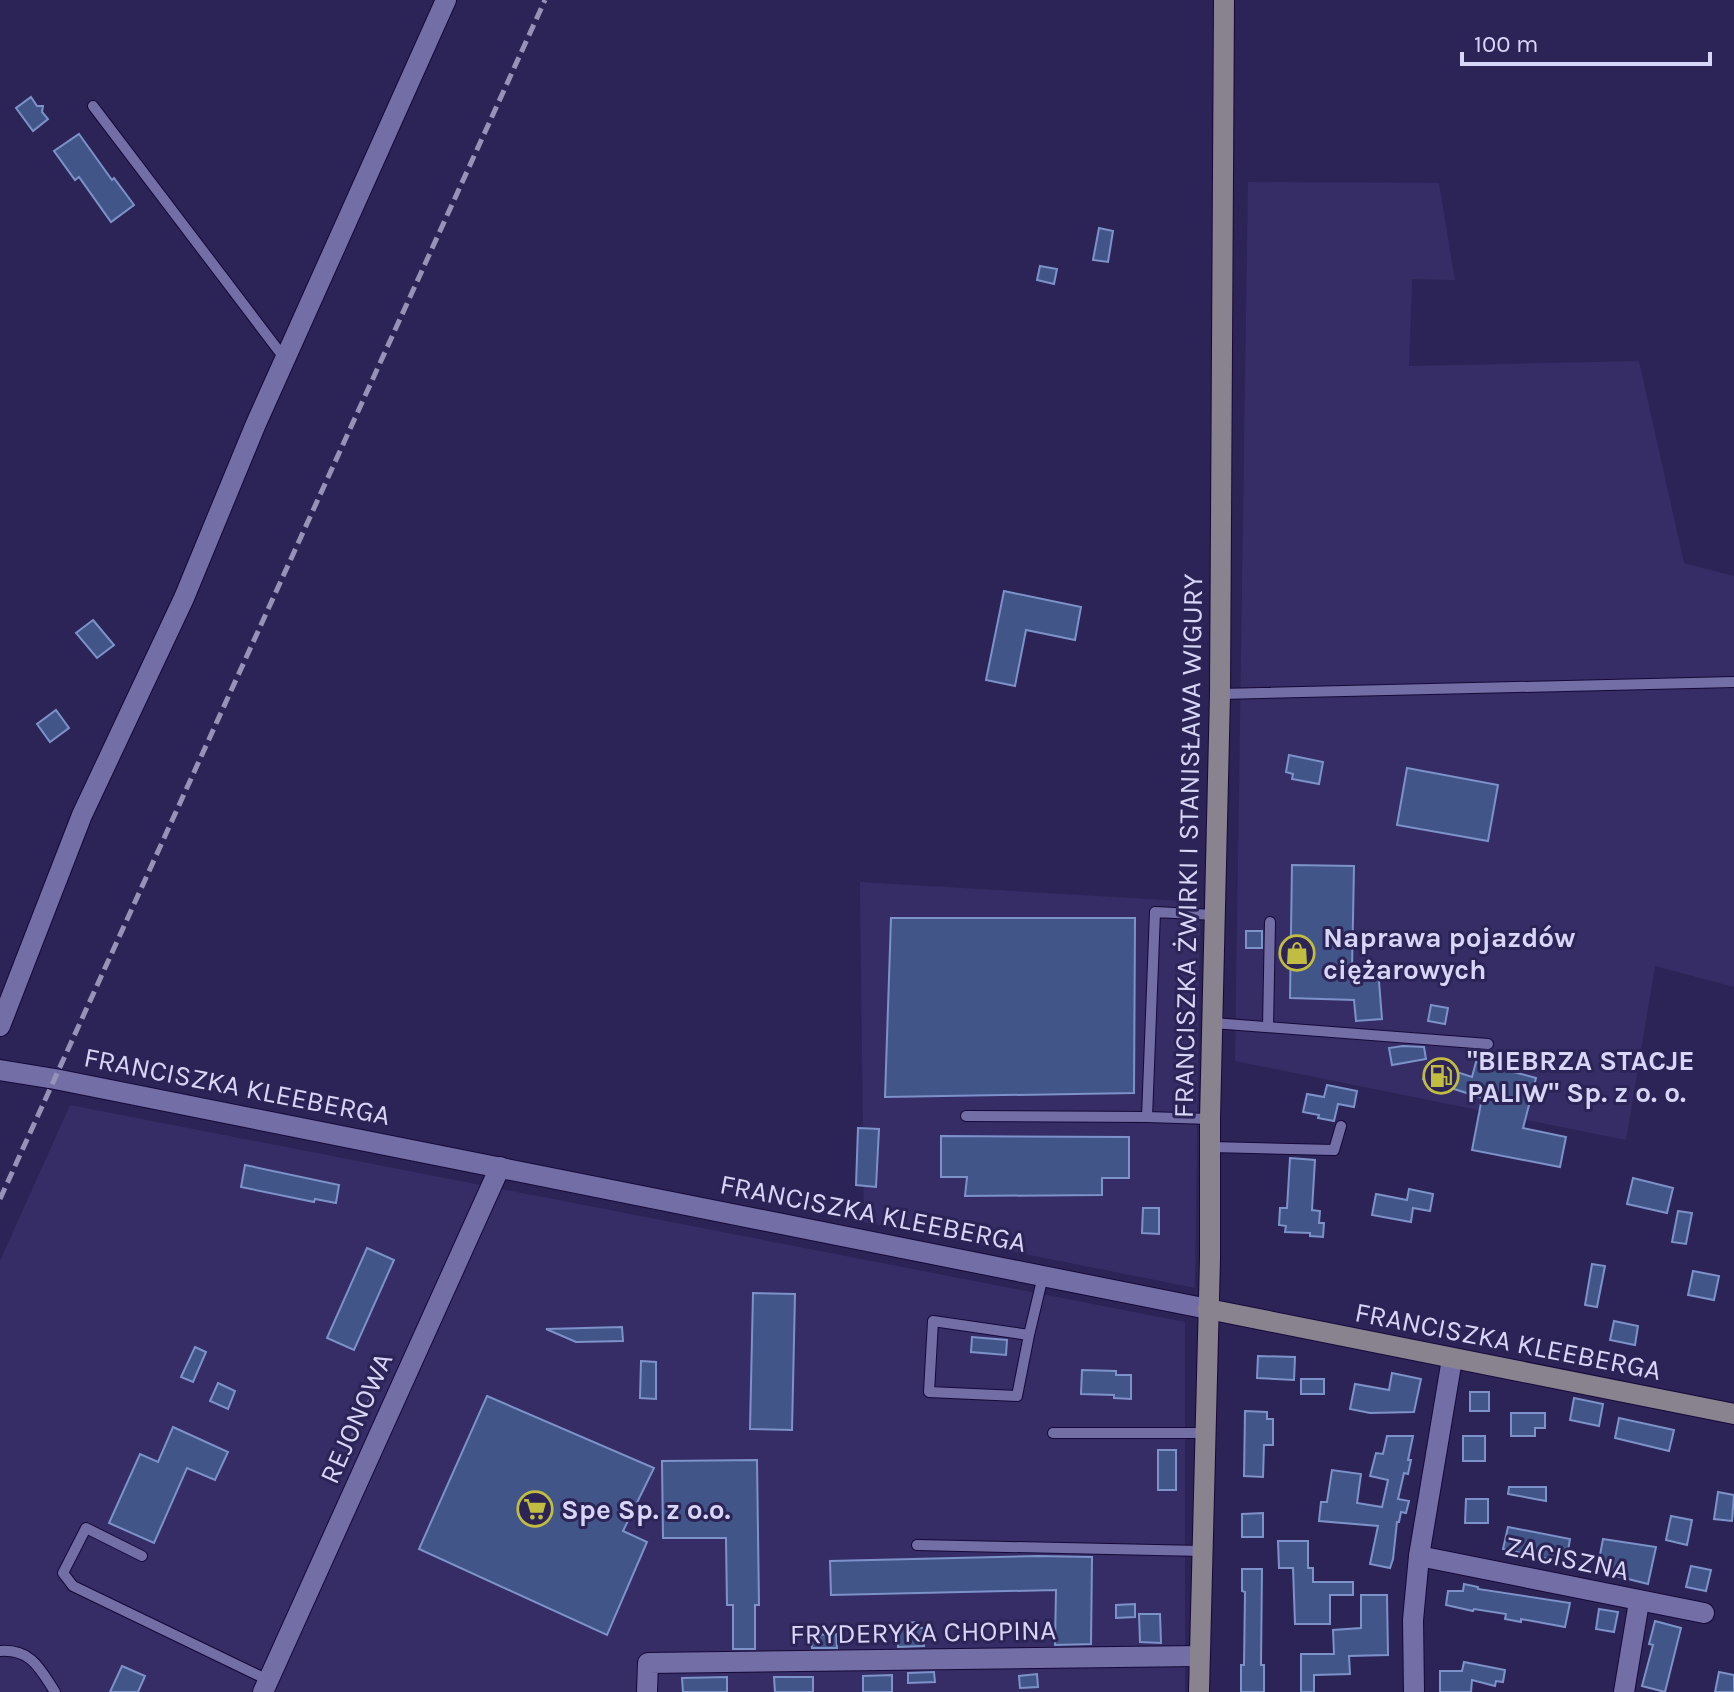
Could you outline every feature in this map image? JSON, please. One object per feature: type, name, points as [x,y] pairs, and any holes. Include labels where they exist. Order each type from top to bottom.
[{"type":"street","points":[[0,1026],[82,815],[184,598],[255,426],[446,0]]},
{"type":"street","name":"FRANCISZKA ŻWIRKI I STANISŁAWA WIGURY","points":[[1199,1692],[1220,694],[1224,0]]},
{"type":"street","name":"FRANCISZKA KLEEBERGA","points":[[0,1070],[1734,1414]]},
{"type":"street","name":"REJONOWA","points":[[266,1686],[500,1167]]},
{"type":"street","points":[[1414,1692],[1413,1620],[1419,1556],[1452,1359]]},
{"type":"street","name":"ZACISZNA","points":[[1419,1556],[1704,1613]]},
{"type":"street","points":[[1624,1692],[1639,1602]]},
{"type":"street","name":"FRYDERYKA CHOPINA","points":[[647,1692],[648,1663],[1199,1656]]},
{"type":"lane","points":[[93,106],[285,359]]},
{"type":"lane","points":[[1220,694],[1734,682]]},
{"type":"lane","points":[[1147,1117],[1155,912],[1215,915]]},
{"type":"lane","points":[[1268,1027],[1270,922]]},
{"type":"lane","points":[[1213,1023],[1488,1044]]},
{"type":"lane","points":[[966,1116],[1210,1119]]},
{"type":"lane","points":[[1211,1147],[1334,1150],[1341,1126]]},
{"type":"lane","points":[[1029,1335],[933,1321],[929,1392],[1017,1396],[1043,1276]]},
{"type":"lane","points":[[1053,1433],[1205,1433]]},
{"type":"lane","points":[[142,1556],[86,1528],[63,1573],[73,1586],[266,1686]]},
{"type":"lane","points":[[917,1545],[1202,1551]]},
{"type":"lane","points":[[0,1651],[12,1651],[28,1657],[41,1669],[55,1692]]},
{"type":"shaded area","points":[[1248,182],[1439,183],[1455,280],[1412,279],[1409,366],[1639,361],[1684,563],[1734,576],[1734,987],[1655,966],[1626,1140],[1235,1061]]},
{"type":"shaded area","points":[[860,882],[1200,902],[1195,1288],[864,1222]]},
{"type":"shaded area","points":[[70,1105],[1185,1322],[1185,1692],[0,1692],[0,1261]]},
{"type":"building","points":[[31,97],[37,106],[43,106],[42,112],[48,119],[33,131],[16,108]]},
{"type":"building","points":[[79,134],[134,205],[111,222],[79,177],[75,180],[54,151]]},
{"type":"building","points":[[1099,228],[1113,231],[1108,262],[1093,260]]},
{"type":"building","points":[[1040,266],[1057,269],[1054,284],[1037,280]]},
{"type":"building","points":[[1004,591],[1081,607],[1075,640],[1026,630],[1015,686],[986,680]]},
{"type":"building","points":[[93,620],[114,645],[97,658],[76,633]]},
{"type":"building","points":[[56,710],[69,728],[50,742],[37,724]]},
{"type":"building","points":[[1289,755],[1323,762],[1319,784],[1292,779],[1293,774],[1286,772]]},
{"type":"building","points":[[1407,768],[1498,785],[1488,841],[1397,825]]},
{"type":"building","points":[[1292,865],[1354,866],[1352,971],[1378,969],[1382,1019],[1356,1021],[1354,1000],[1290,998]]},
{"type":"building","points":[[891,918],[1135,918],[1134,1093],[885,1097]]},
{"type":"building","points":[[1246,931],[1262,931],[1262,948],[1246,948]]},
{"type":"building","points":[[1431,1005],[1448,1008],[1445,1024],[1428,1021]]},
{"type":"building","points":[[1424,1047],[1426,1059],[1392,1065],[1389,1048]]},
{"type":"building","points":[[1476,1062],[1536,1078],[1523,1128],[1566,1137],[1560,1167],[1472,1150],[1482,1098],[1423,1079],[1429,1063],[1472,1077]]},
{"type":"building","points":[[1327,1085],[1357,1091],[1354,1107],[1338,1104],[1334,1121],[1303,1112],[1307,1094],[1324,1097]]},
{"type":"building","points":[[858,1128],[879,1129],[876,1187],[856,1185]]},
{"type":"building","points":[[941,1136],[1129,1137],[1129,1178],[1102,1178],[1102,1195],[965,1196],[967,1177],[941,1177]]},
{"type":"building","points":[[1290,1158],[1315,1160],[1312,1210],[1320,1211],[1319,1223],[1324,1223],[1323,1237],[1285,1232],[1286,1226],[1279,1225],[1280,1208],[1287,1208]]},
{"type":"building","points":[[245,1165],[339,1185],[336,1203],[315,1199],[314,1202],[241,1187]]},
{"type":"building","points":[[1633,1178],[1673,1188],[1667,1213],[1627,1204]]},
{"type":"building","points":[[1409,1189],[1433,1194],[1430,1211],[1413,1208],[1411,1222],[1372,1215],[1376,1194],[1407,1200]]},
{"type":"building","points":[[1143,1208],[1159,1208],[1159,1234],[1142,1233]]},
{"type":"building","points":[[1678,1211],[1692,1213],[1686,1244],[1672,1242]]},
{"type":"building","points":[[367,1248],[394,1260],[354,1350],[327,1338]]},
{"type":"building","points":[[1592,1264],[1605,1266],[1597,1307],[1585,1305]]},
{"type":"building","points":[[1693,1271],[1719,1276],[1714,1300],[1688,1295]]},
{"type":"building","points":[[753,1293],[795,1294],[792,1430],[750,1429]]},
{"type":"building","points":[[1614,1321],[1638,1326],[1635,1345],[1610,1340]]},
{"type":"building","points":[[622,1327],[623,1341],[576,1342],[546,1329]]},
{"type":"building","points":[[972,1337],[1007,1340],[1006,1355],[971,1352]]},
{"type":"building","points":[[195,1347],[206,1352],[193,1382],[181,1377]]},
{"type":"building","points":[[1258,1356],[1295,1357],[1294,1380],[1257,1378]]},
{"type":"building","points":[[641,1361],[656,1362],[656,1399],[640,1398]]},
{"type":"building","points":[[1082,1370],[1116,1371],[1116,1375],[1131,1375],[1131,1399],[1081,1394]]},
{"type":"building","points":[[1392,1373],[1421,1379],[1414,1412],[1370,1413],[1350,1409],[1355,1384],[1389,1390]]},
{"type":"building","points":[[1301,1379],[1324,1379],[1324,1394],[1301,1394]]},
{"type":"building","points":[[218,1383],[235,1391],[228,1409],[210,1401]]},
{"type":"building","points":[[1470,1392],[1489,1392],[1489,1411],[1470,1411]]},
{"type":"building","name":"Spe Sp. z o.o.","points":[[487,1396],[654,1468],[623,1531],[647,1542],[607,1635],[419,1549]]},
{"type":"building","points":[[1574,1398],[1603,1404],[1599,1426],[1570,1420]]},
{"type":"building","points":[[1245,1411],[1267,1412],[1267,1419],[1273,1419],[1273,1445],[1264,1445],[1263,1477],[1244,1476]]},
{"type":"building","points":[[1511,1413],[1545,1413],[1545,1428],[1535,1428],[1535,1436],[1511,1436]]},
{"type":"building","points":[[1619,1418],[1674,1430],[1669,1451],[1615,1438]]},
{"type":"building","points":[[173,1427],[228,1452],[215,1480],[187,1468],[154,1543],[109,1523],[140,1454],[158,1462]]},
{"type":"building","points":[[1387,1436],[1413,1436],[1408,1474],[1404,1473],[1398,1499],[1409,1501],[1406,1513],[1401,1512],[1397,1522],[1390,1568],[1370,1564],[1378,1526],[1319,1521],[1321,1502],[1327,1502],[1332,1470],[1361,1474],[1357,1503],[1382,1507],[1388,1480],[1370,1476],[1376,1453],[1383,1454]]},
{"type":"building","points":[[1463,1436],[1485,1436],[1485,1461],[1463,1461]]},
{"type":"building","points":[[1158,1450],[1176,1450],[1176,1490],[1158,1490]]},
{"type":"building","points":[[757,1460],[759,1605],[755,1605],[755,1649],[733,1649],[733,1605],[727,1605],[726,1538],[663,1538],[662,1461]]},
{"type":"building","points":[[1509,1487],[1546,1487],[1546,1501],[1508,1494]]},
{"type":"building","points":[[1718,1492],[1734,1495],[1732,1521],[1714,1519]]},
{"type":"building","points":[[1466,1499],[1488,1499],[1488,1523],[1465,1523]]},
{"type":"building","points":[[1263,1513],[1263,1537],[1242,1537],[1242,1514]]},
{"type":"building","points":[[1671,1516],[1692,1520],[1687,1545],[1666,1540]]},
{"type":"building","points":[[1508,1527],[1570,1539],[1566,1563],[1503,1549]]},
{"type":"building","points":[[1603,1539],[1656,1547],[1648,1584],[1608,1574],[1609,1568],[1598,1565]]},
{"type":"building","points":[[1278,1541],[1308,1541],[1308,1568],[1313,1568],[1313,1582],[1353,1582],[1353,1595],[1330,1595],[1330,1624],[1295,1624],[1293,1568],[1279,1568]]},
{"type":"building","points":[[1092,1557],[1091,1644],[1055,1645],[1056,1590],[831,1595],[830,1561]]},
{"type":"building","points":[[1691,1566],[1711,1570],[1706,1591],[1686,1587]]},
{"type":"building","points":[[1242,1569],[1262,1569],[1261,1665],[1264,1665],[1264,1692],[1241,1692],[1245,1592],[1242,1591]]},
{"type":"building","points":[[1464,1584],[1478,1589],[1570,1603],[1565,1627],[1521,1619],[1521,1622],[1505,1619],[1506,1614],[1446,1605],[1448,1591],[1463,1591]]},
{"type":"building","points":[[1361,1595],[1387,1595],[1388,1655],[1349,1656],[1350,1674],[1314,1675],[1314,1692],[1301,1692],[1301,1654],[1334,1654],[1333,1630],[1361,1628]]},
{"type":"building","points":[[1135,1604],[1135,1617],[1116,1618],[1116,1605]]},
{"type":"building","points":[[1599,1609],[1618,1612],[1614,1632],[1596,1629]]},
{"type":"building","points":[[1139,1614],[1160,1614],[1161,1643],[1140,1642]]},
{"type":"building","points":[[1655,1621],[1681,1628],[1665,1692],[1642,1686],[1653,1645],[1649,1644]]},
{"type":"building","points":[[917,1622],[917,1628],[924,1628],[924,1646],[898,1647],[900,1623]]},
{"type":"building","points":[[836,1634],[837,1648],[812,1648],[811,1635]]},
{"type":"building","points":[[1464,1662],[1505,1670],[1503,1682],[1496,1681],[1495,1686],[1472,1680],[1471,1692],[1440,1692],[1440,1671],[1462,1671]]},
{"type":"building","points":[[122,1666],[145,1676],[138,1692],[110,1692]]},
{"type":"building","points":[[934,1672],[935,1682],[908,1683],[908,1673]]},
{"type":"building","points":[[1719,1672],[1734,1675],[1734,1692],[1715,1692]]},
{"type":"building","points":[[1037,1674],[1038,1687],[1020,1688],[1019,1676]]},
{"type":"building","points":[[892,1675],[892,1692],[863,1692],[863,1676]]},
{"type":"building","points":[[727,1677],[727,1692],[683,1692],[682,1678]]},
{"type":"building","points":[[774,1677],[813,1677],[813,1692],[775,1692]]},
{"type":"railway","points":[[0,1199],[545,0]]},
{"type":"place","name":"Naprawa pojazdów ciężarowych","points":[[1297,953]]},
{"type":"place","name":"\"BIEBRZA STACJE PALIW\" Sp. z o. o.","points":[[1441,1076]]},
{"type":"place","name":"Spe Sp. z o.o.","points":[[535,1509]]}]
